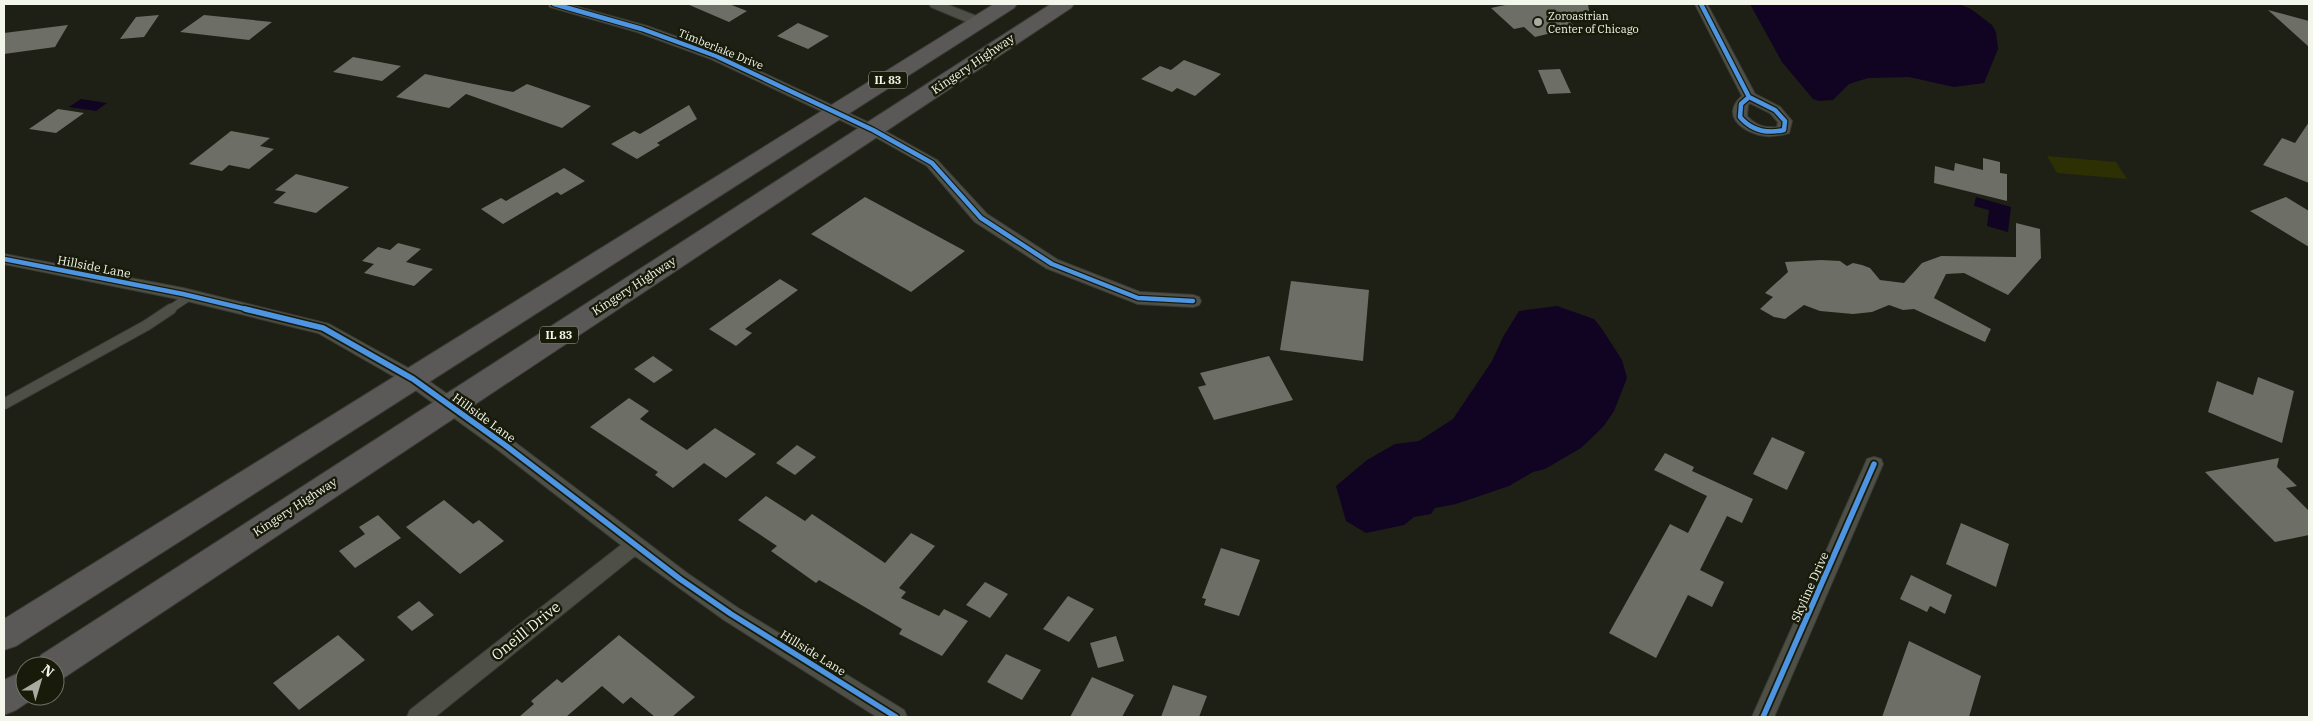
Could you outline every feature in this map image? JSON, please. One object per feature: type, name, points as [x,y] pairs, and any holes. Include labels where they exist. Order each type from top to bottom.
[{"type":"main road","name":"IL 83","points":[[4,636],[837,113],[1007,4]]},
{"type":"main road","name":"Kingery Highway","points":[[65,658],[1064,4]]},
{"type":"main road","points":[[4,699],[15,692]]},
{"type":"street","name":"Timberlake Drive","points":[[554,4],[642,29],[716,56],[873,130],[932,163],[981,218],[1052,264],[1138,298],[1193,301]]},
{"type":"street","points":[[935,4],[979,22]]},
{"type":"street","points":[[1701,4],[1749,96]]},
{"type":"street","name":"Hillside Lane","points":[[4,259],[190,296],[323,328],[413,379],[635,545],[731,614],[896,717]]},
{"type":"street","name":"Skyline Drive","points":[[1763,717],[1874,464]]},
{"type":"street","name":"Oneill Drive","points":[[418,717],[635,545]]},
{"type":"lane","points":[[4,404],[147,325],[190,296]]},
{"type":"green space","points":[[2047,156],[2116,162],[2127,179],[2057,173]]},
{"type":"shaded area","points":[[1750,4],[1959,4],[1971,9],[1992,25],[1996,32],[1998,49],[1984,83],[1954,87],[1909,77],[1868,78],[1849,84],[1833,100],[1819,101],[1813,99],[1782,62]]},
{"type":"shaded area","points":[[81,99],[107,103],[96,111],[69,107]]},
{"type":"shaded area","points":[[1976,197],[2011,207],[2008,232],[1987,226],[1989,210],[1974,206]]},
{"type":"shaded area","points":[[1557,306],[1594,319],[1622,360],[1627,378],[1614,411],[1603,427],[1581,448],[1545,469],[1533,472],[1509,486],[1456,504],[1435,508],[1431,514],[1414,517],[1404,525],[1366,533],[1346,521],[1336,486],[1367,460],[1395,444],[1419,441],[1453,419],[1492,361],[1503,337],[1519,311]]},
{"type":"building","points":[[687,4],[729,4],[747,11],[729,22]]},
{"type":"building","name":"Zoroastrian Center of Chicago","points":[[1510,4],[1588,4],[1589,11],[1564,17],[1576,27],[1535,37],[1524,27],[1514,29],[1491,8]]},
{"type":"building","points":[[2268,10],[2309,21],[2309,47]]},
{"type":"building","points":[[159,15],[144,37],[120,39],[136,17]]},
{"type":"building","points":[[204,15],[272,22],[249,40],[180,32]]},
{"type":"building","points":[[798,23],[829,36],[808,49],[777,36]]},
{"type":"building","points":[[68,25],[55,47],[4,54],[4,33]]},
{"type":"building","points":[[353,57],[401,66],[382,81],[333,72]]},
{"type":"building","points":[[1184,60],[1221,74],[1195,96],[1177,88],[1172,92],[1141,79],[1160,66],[1171,70]]},
{"type":"building","points":[[1560,69],[1571,93],[1548,94],[1538,70]]},
{"type":"building","points":[[425,74],[513,92],[527,84],[591,106],[562,128],[466,94],[449,108],[396,97]]},
{"type":"building","points":[[689,105],[697,119],[657,143],[660,145],[637,159],[611,144],[634,131],[640,134]]},
{"type":"building","points":[[58,109],[84,113],[56,133],[29,129]]},
{"type":"building","points":[[2309,122],[2309,183],[2263,165],[2282,138],[2295,143]]},
{"type":"building","points":[[231,131],[270,138],[260,146],[274,149],[249,169],[229,165],[222,171],[189,164]]},
{"type":"building","points":[[1983,158],[2000,162],[2000,173],[2007,174],[2007,201],[1934,183],[1935,166],[1954,171],[1955,163],[1983,170]]},
{"type":"building","points":[[564,168],[585,181],[561,195],[557,192],[503,224],[481,209],[501,198],[506,201]]},
{"type":"building","points":[[296,174],[349,187],[316,213],[273,203],[286,192],[275,190]]},
{"type":"building","points":[[865,197],[965,251],[911,292],[811,234]]},
{"type":"building","points":[[2286,197],[2309,211],[2309,247],[2250,211]]},
{"type":"building","points":[[2016,223],[2040,229],[2041,258],[2008,295],[1964,273],[1946,274],[1934,298],[1991,329],[1985,342],[1914,309],[1903,310],[1889,305],[1872,312],[1853,314],[1820,311],[1804,305],[1785,319],[1774,317],[1760,309],[1773,297],[1765,293],[1788,272],[1785,262],[1840,261],[1847,266],[1853,263],[1870,268],[1880,280],[1904,283],[1922,263],[1941,256],[2016,257]]},
{"type":"building","points":[[398,243],[421,249],[406,262],[433,269],[414,286],[364,273],[374,264],[362,261],[378,247],[390,250]]},
{"type":"building","points":[[780,279],[798,290],[745,329],[752,333],[736,346],[709,329]]},
{"type":"building","points":[[1291,281],[1369,290],[1363,361],[1280,350]]},
{"type":"building","points":[[653,356],[673,370],[654,383],[634,369]]},
{"type":"building","points":[[1269,356],[1293,400],[1214,420],[1198,387],[1206,385],[1200,373]]},
{"type":"building","points":[[2258,377],[2294,391],[2282,443],[2208,412],[2217,381],[2253,395]]},
{"type":"building","points":[[629,398],[649,411],[640,419],[687,450],[715,428],[756,454],[726,478],[704,463],[673,488],[655,475],[658,472],[590,427]]},
{"type":"building","points":[[1772,437],[1805,452],[1787,490],[1753,474]]},
{"type":"building","points":[[797,445],[816,457],[795,475],[776,463]]},
{"type":"building","points":[[1665,453],[1694,467],[1692,471],[1753,499],[1742,523],[1727,516],[1700,570],[1724,582],[1712,607],[1688,595],[1656,658],[1609,633],[1670,524],[1688,533],[1707,496],[1654,470]]},
{"type":"building","points":[[2279,458],[2277,467],[2297,486],[2286,488],[2309,511],[2309,535],[2275,542],[2205,472]]},
{"type":"building","points":[[766,496],[805,521],[812,514],[885,563],[911,533],[935,546],[899,588],[906,592],[901,598],[939,616],[944,609],[968,621],[942,656],[899,634],[902,629],[819,580],[816,583],[771,551],[777,546],[738,520]]},
{"type":"building","points":[[444,500],[473,524],[479,520],[504,541],[460,574],[406,527]]},
{"type":"building","points":[[378,515],[401,538],[355,568],[339,551],[365,534],[359,527]]},
{"type":"building","points":[[1961,523],[2009,544],[1996,587],[1946,564]]},
{"type":"building","points":[[1221,548],[1260,560],[1239,616],[1204,605],[1206,599],[1202,598]]},
{"type":"building","points":[[1911,575],[1952,595],[1945,614],[1930,606],[1927,612],[1900,599]]},
{"type":"building","points":[[985,582],[1008,594],[990,618],[966,605]]},
{"type":"building","points":[[1068,596],[1094,609],[1069,642],[1043,629]]},
{"type":"building","points":[[419,601],[434,615],[412,631],[397,617]]},
{"type":"building","points":[[338,635],[365,660],[299,710],[273,683]]},
{"type":"building","points":[[619,635],[695,697],[672,717],[655,717],[631,697],[623,704],[602,686],[566,717],[519,717],[534,704],[531,701],[557,679],[562,683]]},
{"type":"building","points":[[1116,636],[1124,661],[1098,668],[1090,643]]},
{"type":"building","points":[[1909,641],[1981,676],[1969,717],[1882,717]]},
{"type":"building","points":[[1006,654],[1041,670],[1022,700],[987,682]]},
{"type":"building","points":[[1092,677],[1134,695],[1122,717],[1070,717]]},
{"type":"building","points":[[1173,685],[1207,696],[1199,717],[1161,717]]},
{"type":"cycle path","points":[[554,4],[642,29],[716,56],[873,130],[932,163],[981,218],[1052,264],[1138,298],[1193,301]]},
{"type":"cycle path","points":[[1701,4],[1749,97],[1775,110],[1785,121],[1784,130],[1759,131],[1744,122],[1740,117],[1741,104],[1749,97]]},
{"type":"cycle path","points":[[4,259],[183,294],[323,328],[413,379],[505,445],[680,579],[731,614],[896,717]]},
{"type":"cycle path","points":[[1763,717],[1874,464]]},
{"type":"place","name":"Zoroastrian Center of Chicago","points":[[1538,22]]}]
